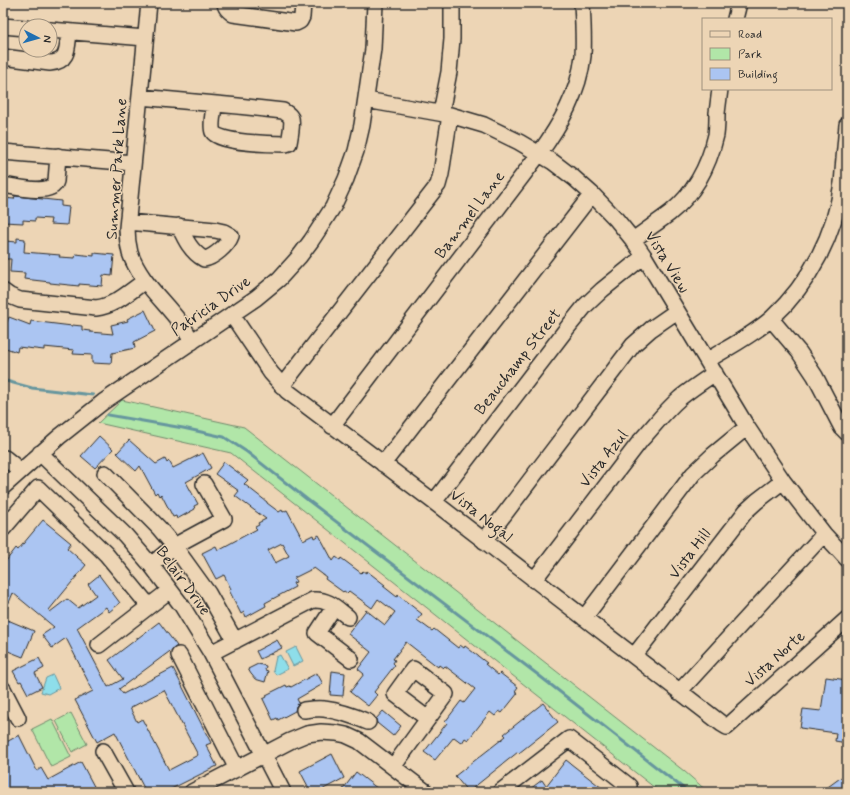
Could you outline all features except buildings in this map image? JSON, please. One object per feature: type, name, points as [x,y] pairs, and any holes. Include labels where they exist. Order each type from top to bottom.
[{"type":"street","name":"Summer Park Lane","points":[[149,3],[133,163],[128,237],[130,252],[137,268],[145,281],[186,331],[192,342]]},
{"type":"street","points":[[225,3],[225,6],[233,14],[296,23],[300,21],[302,17],[304,3]]},
{"type":"street","name":"Patricia Drive","points":[[3,487],[40,453],[103,402],[256,298],[279,279],[318,232],[333,207],[346,179],[356,151],[362,125],[373,49],[375,3]]},
{"type":"street","points":[[282,386],[438,185],[441,174],[452,39],[452,3]]},
{"type":"street","name":"Bammel Lane","points":[[332,426],[553,135],[569,107],[580,72],[584,42],[582,3]]},
{"type":"street","points":[[735,18],[739,3]]},
{"type":"street","points":[[3,26],[18,27]]},
{"type":"street","points":[[58,31],[146,38]]},
{"type":"street","points":[[3,57],[50,63],[55,62],[64,57],[67,51],[69,32]]},
{"type":"street","points":[[633,240],[670,213],[684,200],[701,176],[708,163],[716,133],[720,90]]},
{"type":"street","points":[[140,96],[283,111],[288,114],[291,122],[289,143],[256,142],[220,138],[213,132],[212,125],[214,104]]},
{"type":"street","name":"Vista View","points":[[366,100],[446,114],[484,125],[519,142],[553,162],[592,194],[616,219],[644,256],[782,481],[824,534],[847,559]]},
{"type":"street","name":"Vista Azul","points":[[534,580],[641,440],[679,399],[701,382],[711,366],[771,319],[795,293],[809,274],[822,251],[838,206],[845,173],[847,125]]},
{"type":"street","points":[[3,152],[133,163]]},
{"type":"street","points":[[3,185],[41,190],[52,187],[56,181],[58,156]]},
{"type":"street","points":[[383,464],[592,194]]},
{"type":"street","points":[[128,222],[179,226]]},
{"type":"street","name":"Beauchamp Street","points":[[434,502],[585,306],[602,290],[644,256]]},
{"type":"street","points":[[3,291],[20,300],[96,308],[111,304],[145,281]]},
{"type":"street","points":[[484,541],[634,345],[651,329],[677,311]]},
{"type":"street","name":"Vista Nogal","points":[[232,315],[270,373],[287,391],[726,727]]},
{"type":"street","points":[[771,319],[799,352],[815,376],[842,428],[847,433]]},
{"type":"street","points":[[584,618],[693,474],[713,455],[748,427]]},
{"type":"street","name":"Belair Drive","points":[[40,453],[125,535],[182,606],[211,654],[283,792]]},
{"type":"street","points":[[3,460],[5,458],[21,471]]},
{"type":"street","points":[[104,473],[159,528],[174,546],[208,593],[233,638]]},
{"type":"street","name":"Vista Hill","points":[[634,656],[746,511],[782,481]]},
{"type":"street","points":[[151,566],[174,546],[224,519],[204,484]]},
{"type":"street","points":[[4,527],[38,488],[106,554],[150,606]]},
{"type":"street","points":[[679,692],[824,534]]},
{"type":"street","points":[[99,645],[170,590]]},
{"type":"street","points":[[211,654],[233,638],[313,600],[328,602],[348,617]]},
{"type":"street","points":[[334,607],[317,633],[351,659]]},
{"type":"street","name":"Vista Norte","points":[[726,727],[847,619]]},
{"type":"street","points":[[179,656],[237,769]]},
{"type":"street","points":[[3,689],[18,718]]},
{"type":"street","points":[[304,710],[323,709],[340,712],[352,715],[368,722]]},
{"type":"street","points":[[336,733],[340,712]]},
{"type":"street","points":[[394,767],[428,719]]},
{"type":"street","points":[[192,792],[290,741],[307,734],[321,732],[336,733],[359,741],[426,792]]},
{"type":"street","points":[[500,792],[570,739],[629,786],[625,792]]},
{"type":"street","points":[[103,751],[126,792]]},
{"type":"green space","points":[[122,400],[244,427],[684,771],[708,792],[660,792],[231,453],[98,423]]},
{"type":"green space","points":[[71,713],[87,744],[72,752],[56,721]]},
{"type":"green space","points":[[52,719],[71,757],[51,767],[32,729]]},
{"type":"water","points":[[296,647],[303,661],[293,666],[286,652]]},
{"type":"water","points":[[280,655],[288,669],[276,675],[273,671],[276,657]]},
{"type":"water","points":[[53,675],[59,688],[48,694],[41,692],[46,678]]},
{"type":"waterway","points":[[3,379],[32,388],[93,395]]},
{"type":"waterway","points":[[108,415],[183,428],[224,437],[247,452],[309,501],[537,674],[688,792]]}]
